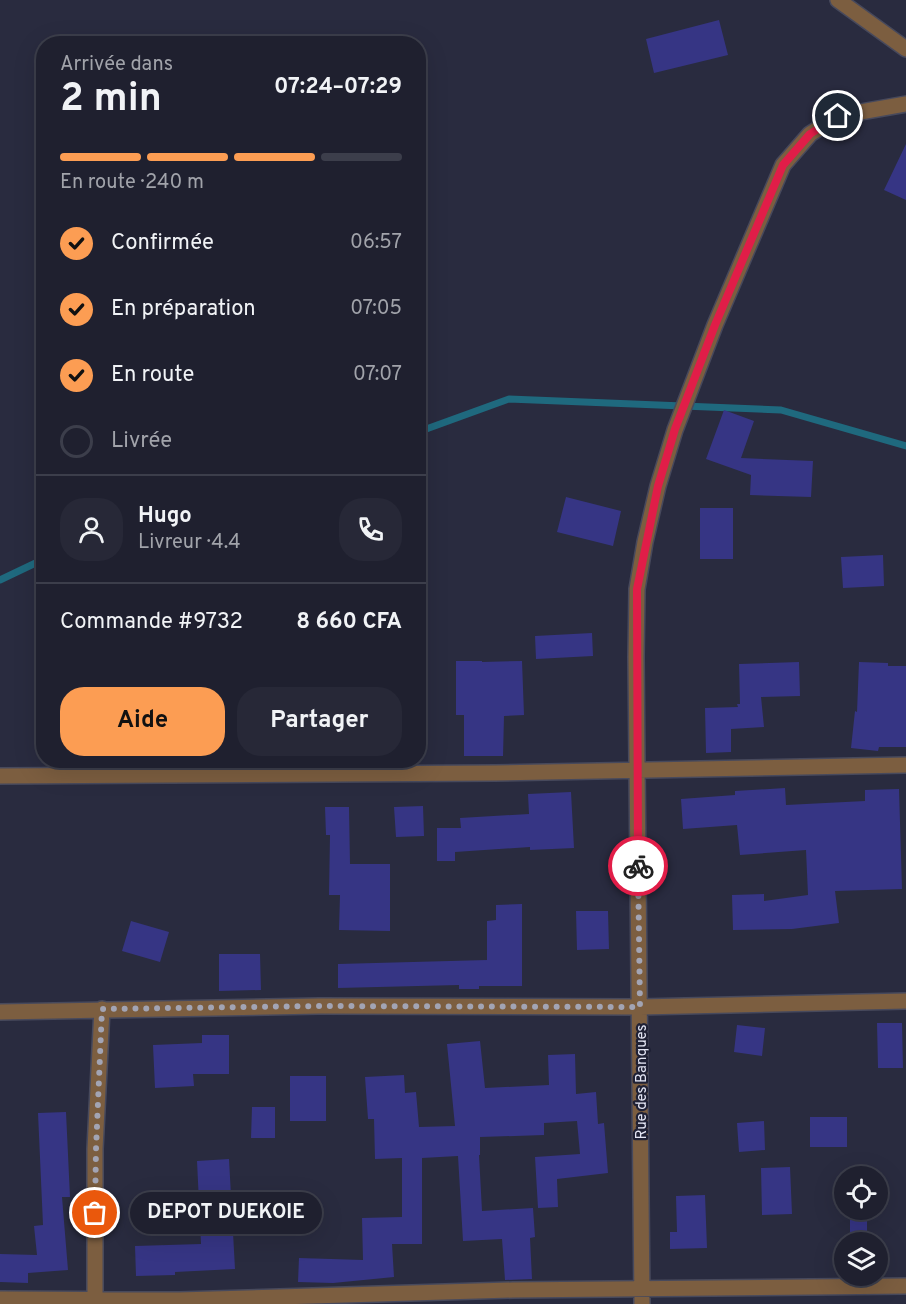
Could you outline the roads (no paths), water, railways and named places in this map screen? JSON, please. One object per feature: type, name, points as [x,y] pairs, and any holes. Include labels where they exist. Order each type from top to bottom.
[{"type":"street","points":[[838,0],[906,49]]},
{"type":"street","name":"Rue des Banques","points":[[642,1304],[637,589],[643,554],[658,486],[675,429],[719,315],[783,165],[810,134],[838,116],[906,104]]},
{"type":"street","points":[[0,777],[906,765]]},
{"type":"street","points":[[0,1012],[319,1006],[640,1007],[906,1001]]},
{"type":"street","points":[[95,1301],[96,1149],[102,1009]]},
{"type":"street","points":[[0,1299],[179,1300],[513,1290],[906,1286]]},
{"type":"waterway","points":[[426,429],[509,399],[781,410],[906,446]]},
{"type":"waterway","points":[[0,580],[36,563]]},
{"type":"place","name":"DEPOT DUEKOIE","points":[[95,1213]]}]
